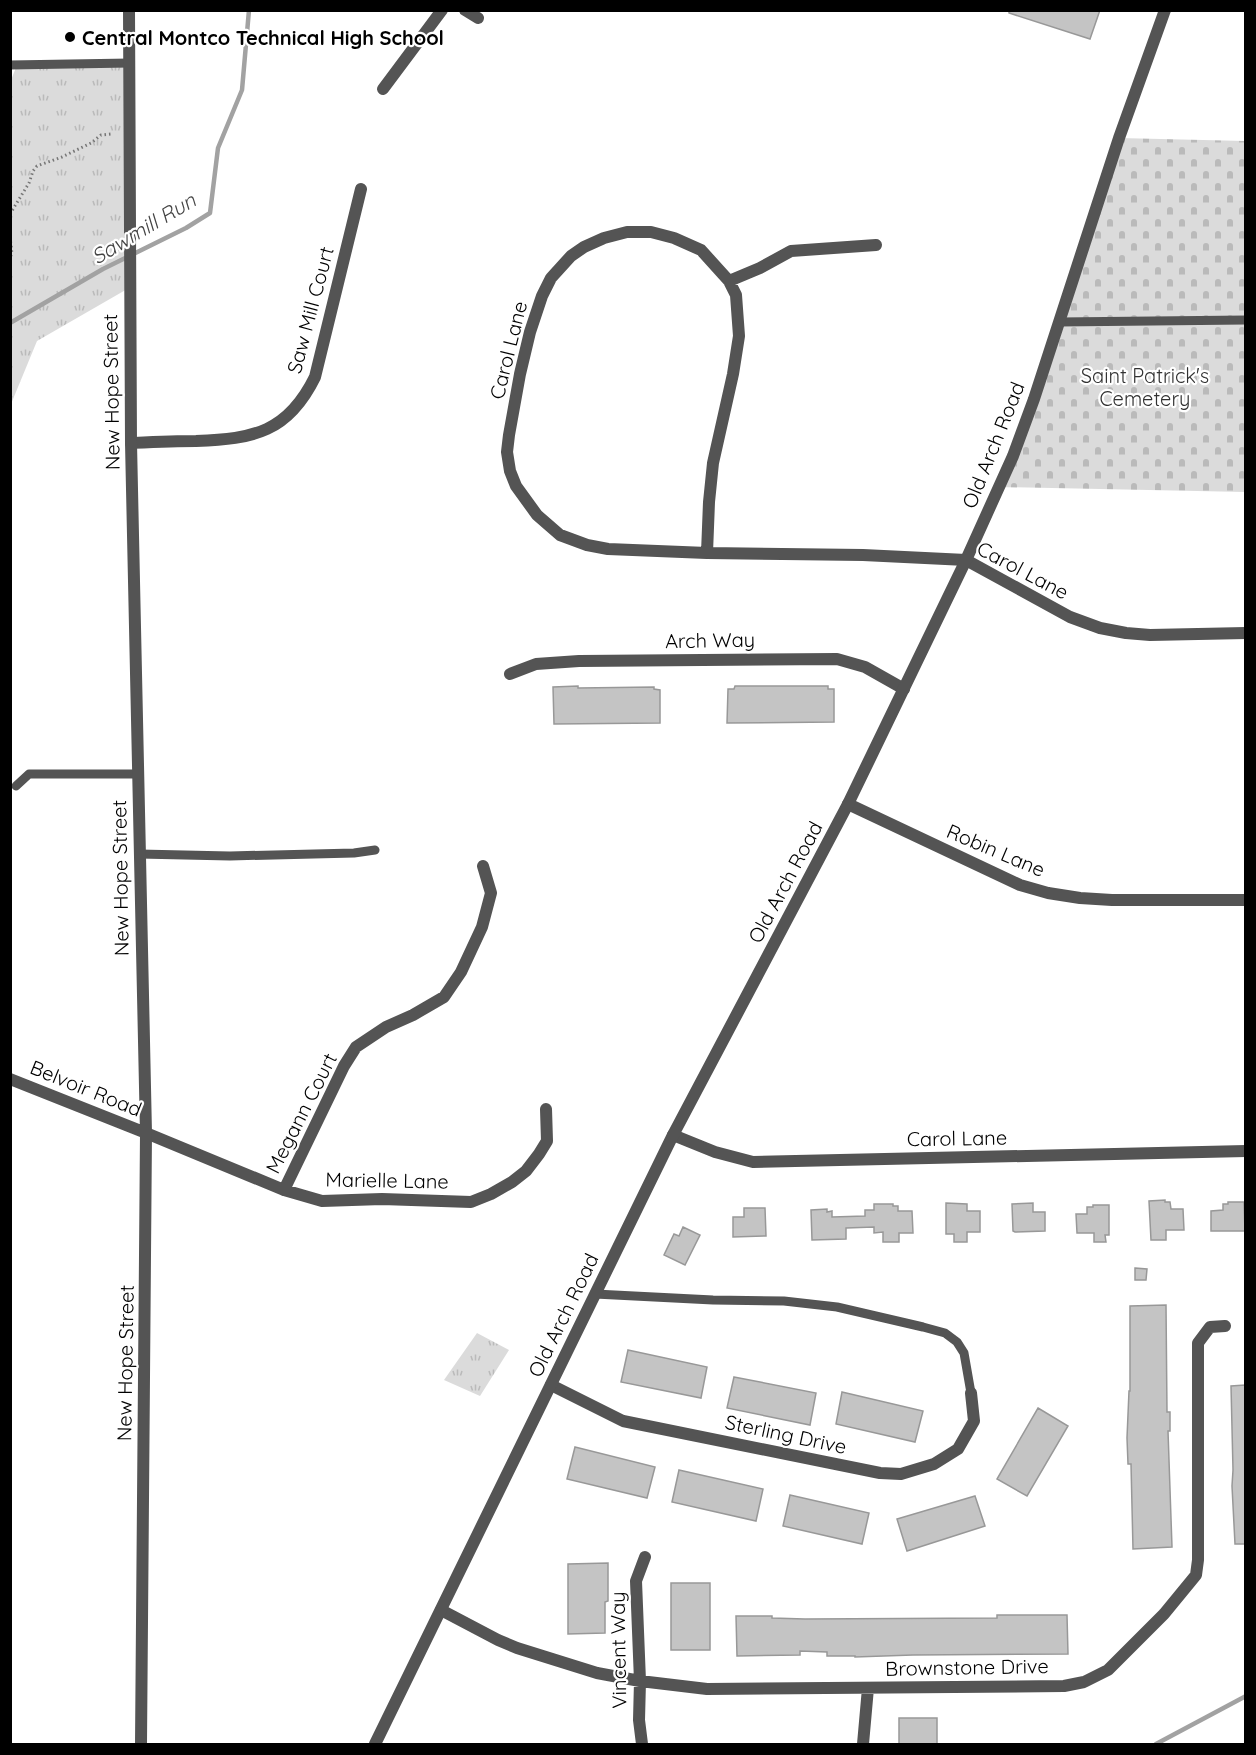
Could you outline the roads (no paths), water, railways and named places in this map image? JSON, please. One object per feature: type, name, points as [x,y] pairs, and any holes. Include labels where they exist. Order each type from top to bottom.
[{"type":"street","name":"New Hope Street","points":[[129,10],[131,443],[146,1133],[141,1744]]},
{"type":"street","points":[[383,89],[442,10]]},
{"type":"street","points":[[465,10],[478,18]]},
{"type":"street","name":"Old Arch Road","points":[[375,1744],[673,1135],[848,804],[966,560],[1013,456],[1034,399],[1119,138],[1165,10]]},
{"type":"street","name":"Saw Mill Court","points":[[131,443],[240,438],[261,432],[292,412],[307,394],[315,377],[361,189]]},
{"type":"street","name":"Carol Lane","points":[[707,553],[713,463],[739,336],[736,296],[729,281],[701,250],[674,238],[651,232],[627,232],[604,238],[571,256],[551,278],[542,296],[520,374],[507,452],[510,471],[516,486],[537,515],[560,535],[587,546],[608,549],[707,553],[852,555],[966,560],[1070,617],[1100,628],[1150,635],[1245,633]]},
{"type":"street","points":[[729,281],[791,251],[876,245]]},
{"type":"street","name":"Arch Way","points":[[510,674],[536,664],[579,661],[837,659],[865,667],[904,689]]},
{"type":"street","name":"Robin Lane","points":[[848,804],[1020,885],[1048,893],[1112,900],[1245,900]]},
{"type":"street","name":"Megann Court","points":[[284,1190],[344,1066],[356,1047],[386,1027],[444,997],[461,972],[482,927],[490,893],[483,866]]},
{"type":"street","name":"Belvoir Road","points":[[10,1079],[146,1133]]},
{"type":"street","name":"Marielle Lane","points":[[146,1133],[284,1190],[322,1201],[382,1199],[471,1202],[513,1182],[526,1171],[547,1141],[546,1109]]},
{"type":"street","name":"Carol Lane","points":[[673,1135],[715,1152],[753,1162],[1245,1151]]},
{"type":"street","name":"Brownstone Drive","points":[[441,1610],[517,1648],[597,1673],[707,1689],[1064,1686],[1084,1682],[1108,1670],[1164,1614],[1196,1575],[1198,1560],[1198,1343],[1210,1327],[1226,1326]]},
{"type":"street","name":"Sterling Drive","points":[[551,1385],[623,1421],[880,1473],[901,1474],[934,1464],[958,1449],[974,1421],[971,1393]]},
{"type":"street","name":"Vincent Way","points":[[642,1744],[639,1720],[640,1681],[636,1581],[645,1557]]},
{"type":"street","points":[[863,1744],[868,1688]]},
{"type":"lane","points":[[10,65],[130,63]]},
{"type":"lane","points":[[1059,322],[1245,320]]},
{"type":"lane","points":[[16,786],[29,774],[137,774]]},
{"type":"lane","points":[[139,854],[230,856],[354,853],[375,850]]},
{"type":"lane","points":[[595,1294],[784,1301],[837,1307],[923,1327],[945,1334],[957,1342],[964,1353],[971,1393]]},
{"type":"waterway","name":"Sawmill Run","points":[[10,323],[103,269],[186,228],[210,213],[218,148],[242,90],[249,10]]},
{"type":"waterway","points":[[1156,1744],[1246,1696]]},
{"type":"place","name":"Central Montco Technical High School","points":[[70,37]]},
{"type":"park label","name":"Saint Patrick's Cemetery","points":[[1145,386]]}]
